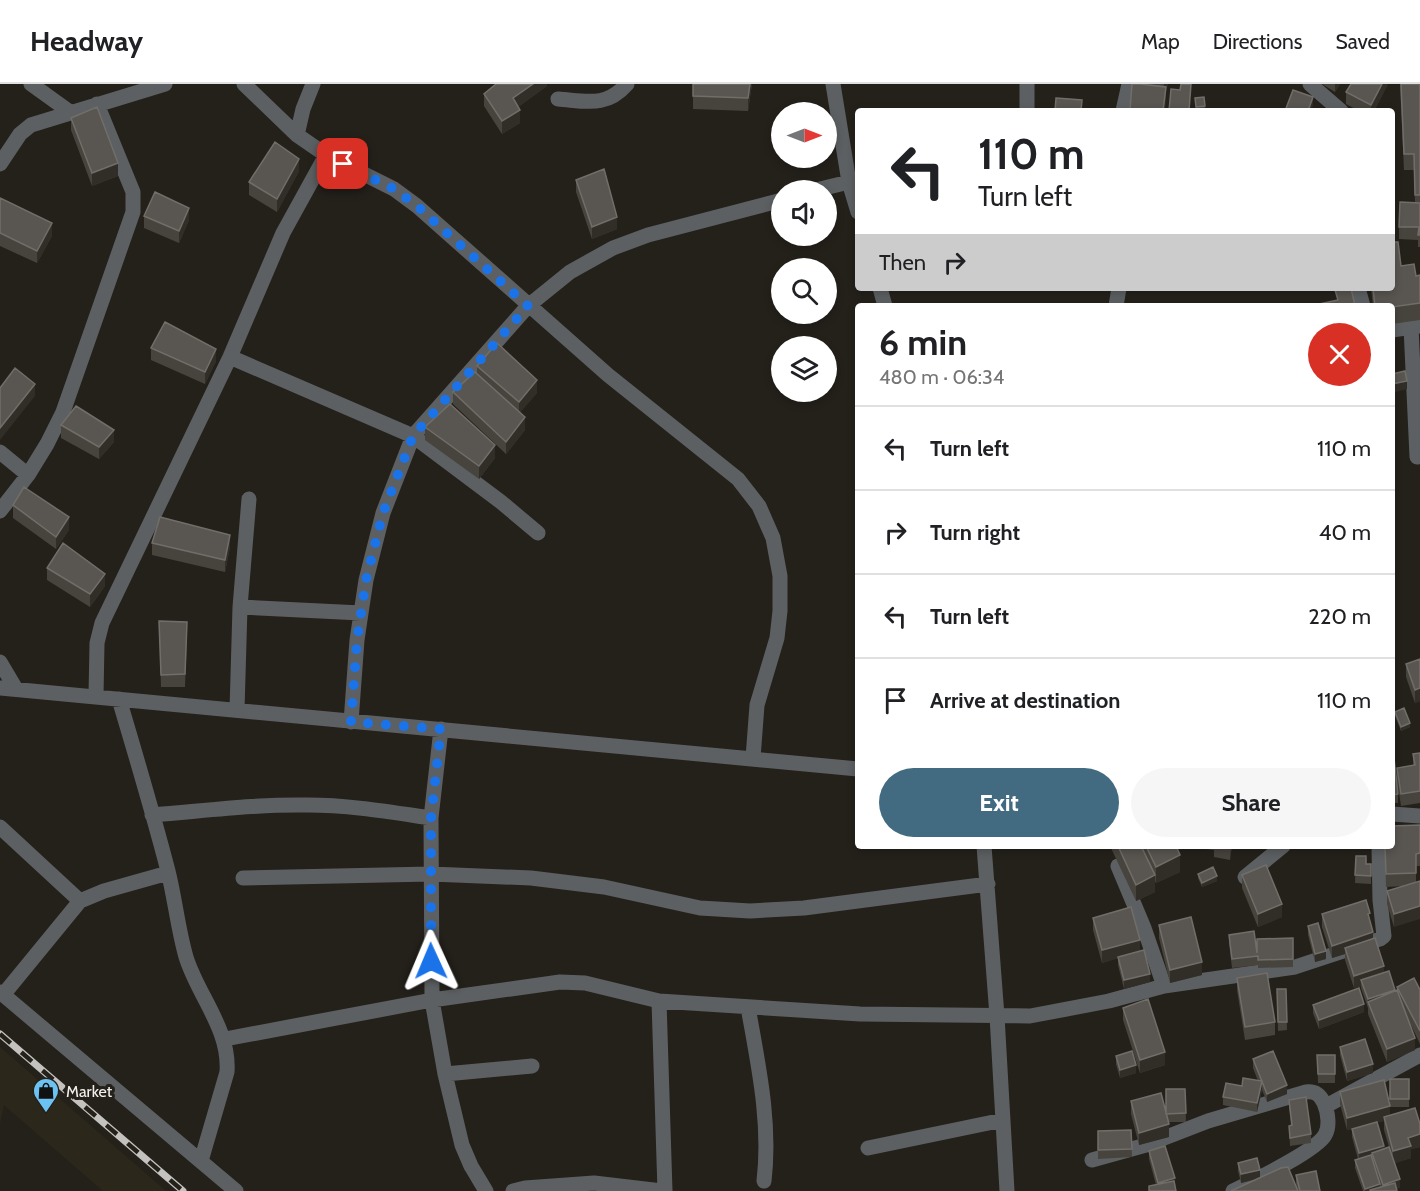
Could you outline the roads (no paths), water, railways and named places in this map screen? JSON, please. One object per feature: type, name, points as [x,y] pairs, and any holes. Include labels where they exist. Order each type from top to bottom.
[{"type":"street","points":[[31,84],[70,112]]},
{"type":"street","points":[[0,164],[20,134],[31,125],[165,84]]},
{"type":"street","points":[[244,84],[297,135],[326,155],[394,189],[417,206],[608,375],[738,480],[759,506],[773,538],[780,576],[780,611],[777,638],[757,705],[753,758]]},
{"type":"street","points":[[297,135],[303,109],[313,84]]},
{"type":"street","points":[[558,99],[592,102],[605,100],[618,94],[627,84]]},
{"type":"street","points":[[833,84],[849,182],[855,202]]},
{"type":"street","points":[[1027,84],[1027,108]]},
{"type":"street","points":[[1125,108],[1129,84]]},
{"type":"street","points":[[1310,84],[1338,108]]},
{"type":"street","points":[[0,511],[28,475],[63,412],[133,212],[133,192],[97,104]]},
{"type":"street","points":[[96,696],[97,643],[102,623],[230,357],[283,233],[326,155]]},
{"type":"street","points":[[837,185],[849,182]]},
{"type":"street","points":[[351,722],[366,580],[383,513],[413,436],[528,306],[570,272],[613,248],[648,235],[771,203]]},
{"type":"street","points":[[1395,330],[1416,326],[1417,458]]},
{"type":"street","points":[[230,357],[413,436],[501,502],[538,533]]},
{"type":"street","points":[[0,452],[28,475]]},
{"type":"street","points":[[237,710],[240,607],[249,499]]},
{"type":"street","points":[[240,607],[361,613]]},
{"type":"street","points":[[0,662],[16,689]]},
{"type":"street","points":[[0,688],[855,768]]},
{"type":"street","points":[[119,699],[168,873],[186,957],[225,1039],[227,1072],[201,1161]]},
{"type":"street","points":[[441,729],[431,818],[432,1000],[445,1074],[462,1144],[483,1190]]},
{"type":"street","points":[[152,815],[310,805],[431,818]]},
{"type":"street","points":[[1395,814],[1420,816]]},
{"type":"street","points":[[0,827],[80,901]]},
{"type":"street","points":[[984,849],[1003,1120],[1002,1188]]},
{"type":"street","points":[[1245,877],[1279,849]]},
{"type":"street","points":[[225,1039],[432,1000],[560,982],[585,983],[659,1001],[860,1014],[1030,1016],[1108,1001],[1164,986],[1295,967],[1380,939],[1384,936],[1385,930],[1380,900],[1379,849]]},
{"type":"street","points":[[1118,866],[1144,927],[1164,986]]},
{"type":"street","points":[[168,873],[104,891],[80,901],[2,994],[236,1191]]},
{"type":"street","points":[[243,878],[431,874],[531,878],[604,887],[700,908],[750,911],[804,908],[988,884]]},
{"type":"street","points":[[513,1191],[525,1188],[594,1184],[664,1191],[659,1001]]},
{"type":"street","points":[[748,1007],[766,1124],[768,1151],[764,1181]]},
{"type":"street","points":[[1326,1106],[1420,1055]]},
{"type":"street","points":[[445,1074],[532,1066]]},
{"type":"street","points":[[1092,1160],[1146,1145],[1208,1121],[1306,1092],[1312,1091],[1319,1095],[1326,1106],[1328,1124],[1325,1135],[1314,1146],[1233,1191]]},
{"type":"street","points":[[868,1148],[1003,1120]]},
{"type":"railway","points":[[0,1034],[183,1191]]},
{"type":"place","name":"Market","points":[[46,1114]]}]
